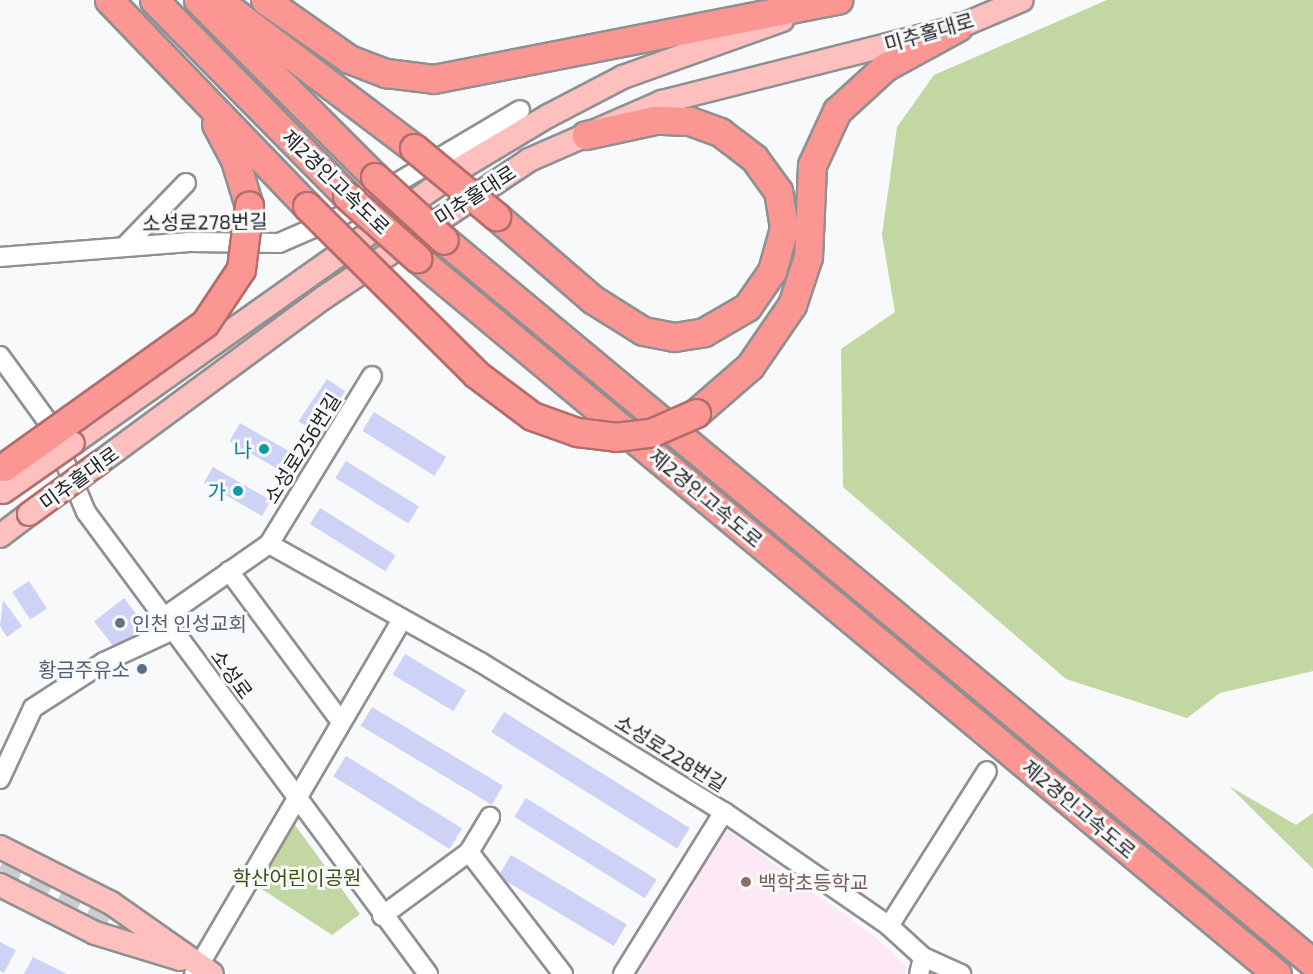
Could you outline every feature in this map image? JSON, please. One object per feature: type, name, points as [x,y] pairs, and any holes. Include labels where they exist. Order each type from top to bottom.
[{"type":"highway","points":[[109,0],[180,71],[307,206],[476,374],[532,416],[577,432],[615,437],[653,432],[696,413],[760,355],[796,296],[808,257],[812,165],[837,111],[880,70],[958,27]]},
{"type":"highway","name":"제2경인고속도로","points":[[154,0],[347,196],[417,258],[1277,974]]},
{"type":"highway","name":"제2경인고속도로","points":[[198,0],[375,177],[444,240],[1313,963]]},
{"type":"highway","points":[[218,0],[414,148],[592,299],[643,331],[674,337],[704,332],[747,307],[772,271],[784,228],[778,191],[754,159],[720,132],[689,121],[655,120],[586,135]]},
{"type":"highway","points":[[265,0],[331,50],[386,73],[457,78],[571,50],[839,0]]},
{"type":"highway","points":[[2,481],[205,323],[241,269],[249,206],[225,139],[180,71]]},
{"type":"main road","name":"미추홀대로","points":[[2,481],[73,443],[461,168],[548,116],[623,77],[839,0]]},
{"type":"main road","name":"미추홀대로","points":[[0,536],[495,179],[586,135],[706,88],[958,27],[1022,0]]},
{"type":"main road","points":[[0,847],[111,903],[201,971]]},
{"type":"main road","points":[[0,885],[95,933],[201,971]]},
{"type":"street","name":"소성로278번길","points":[[3,253],[279,243],[341,216],[520,110]]},
{"type":"street","points":[[124,247],[186,183]]},
{"type":"street","name":"소성로","points":[[1,358],[48,422],[86,512],[382,916],[428,974]]},
{"type":"street","name":"소성로256번길","points":[[0,779],[33,708],[168,624],[229,572],[269,544],[372,376]]},
{"type":"street","points":[[201,971],[296,798],[402,620],[269,544]]},
{"type":"street","points":[[229,572],[341,722]]},
{"type":"street","name":"소성로228번길","points":[[402,620],[724,812],[622,974]]},
{"type":"street","points":[[889,926],[987,771]]},
{"type":"street","points":[[724,812],[889,926],[921,966],[961,974]]},
{"type":"street","points":[[382,916],[469,852],[490,817]]},
{"type":"street","points":[[469,852],[562,974]]},
{"type":"shaded area","name":"백학초등학교","points":[[726,829],[874,936],[907,966],[905,974],[635,974]]},
{"type":"green space","points":[[1107,0],[1313,0],[1313,671],[1220,693],[1187,718],[1066,679],[843,487],[841,349],[895,312],[882,235],[897,127],[934,75]]},
{"type":"green space","points":[[1229,786],[1296,825],[1313,813],[1313,869]]},
{"type":"green space","name":"학산어린이공원","points":[[295,825],[360,914],[332,935],[257,886]]},
{"type":"building","points":[[327,379],[345,391],[317,434],[298,421]]},
{"type":"building","points":[[374,412],[446,457],[434,476],[362,431]]},
{"type":"building","name":"나","points":[[240,423],[299,457],[288,475],[230,441]]},
{"type":"building","points":[[346,461],[419,507],[408,524],[335,478]]},
{"type":"building","name":"가","points":[[213,467],[271,500],[262,516],[204,483]]},
{"type":"building","points":[[320,508],[395,555],[385,571],[310,524]]},
{"type":"building","points":[[29,581],[47,609],[30,620],[12,592]]},
{"type":"building","name":"인천 인성교회","points":[[124,598],[147,627],[117,651],[94,621]]},
{"type":"building","points":[[3,600],[22,626],[7,637],[0,626]]},
{"type":"building","points":[[405,654],[466,691],[453,711],[393,675]]},
{"type":"building","points":[[372,707],[503,786],[492,805],[361,726]]},
{"type":"building","points":[[504,712],[690,828],[677,848],[491,732]]},
{"type":"building","points":[[346,756],[462,829],[449,849],[333,776]]},
{"type":"building","points":[[526,798],[657,880],[645,898],[514,817]]},
{"type":"building","points":[[511,855],[627,925],[614,946],[498,876]]},
{"type":"building","points":[[0,942],[16,950],[4,973],[0,971]]},
{"type":"building","points":[[33,957],[67,974],[24,974]]},
{"type":"tunnel","points":[[0,867],[160,946]]},
{"type":"place","name":"나","points":[[264,449]]},
{"type":"place","name":"가","points":[[238,491]]},
{"type":"place","name":"인천 인성교회","points":[[120,623]]},
{"type":"place","name":"황금주유소","points":[[142,669]]},
{"type":"place","name":"백학초등학교","points":[[746,882]]}]
